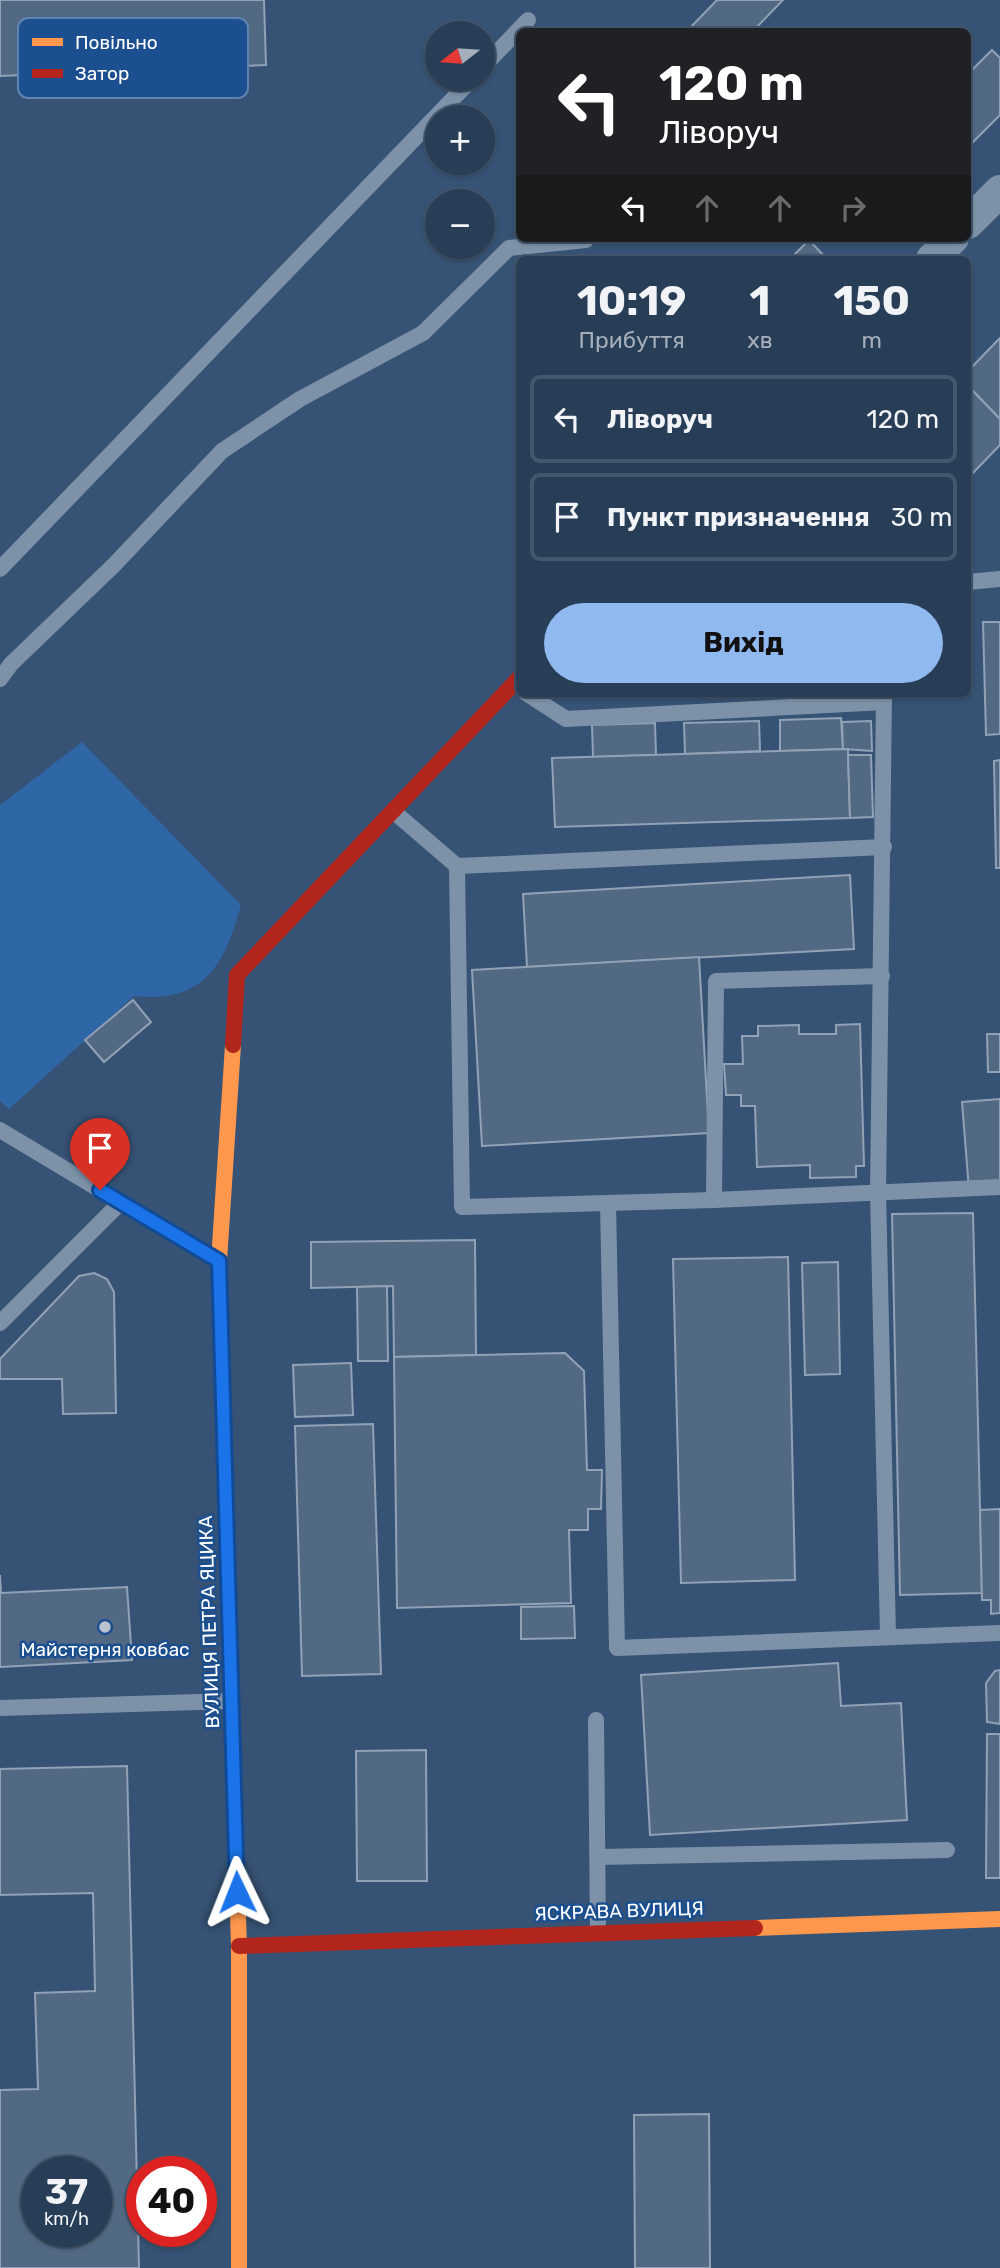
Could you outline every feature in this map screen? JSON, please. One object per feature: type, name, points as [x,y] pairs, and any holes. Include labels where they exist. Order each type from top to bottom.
[{"type":"street","points":[[971,220],[1000,191]]},
{"type":"street","points":[[935,256],[949,242]]},
{"type":"street","points":[[391,810],[516,690]]},
{"type":"street","name":"ВУЛИЦЯ ПЕТРА ЯЦИКА","points":[[239,2268],[239,1946],[219,1261],[237,975],[391,810]]},
{"type":"street","name":"ЯСКРАВА ВУЛИЦЯ","points":[[239,1946],[1000,1919]]},
{"type":"lane","points":[[520,28],[528,20]]},
{"type":"lane","points":[[495,54],[516,33]]},
{"type":"lane","points":[[0,569],[460,91]]},
{"type":"lane","points":[[0,679],[10,664],[114,565],[222,451],[300,399],[423,333],[509,248],[567,242]]},
{"type":"lane","points":[[971,582],[1000,579]]},
{"type":"lane","points":[[535,697],[566,719],[884,697],[878,1193],[888,1636]]},
{"type":"lane","points":[[391,810],[457,866],[884,847]]},
{"type":"lane","points":[[457,866],[462,1206],[608,1204],[1000,1187]]},
{"type":"lane","points":[[714,1200],[716,981],[882,975]]},
{"type":"lane","points":[[0,1130],[219,1261]]},
{"type":"lane","points":[[0,1323],[121,1202]]},
{"type":"lane","points":[[608,1204],[617,1648],[1000,1633]]},
{"type":"lane","points":[[0,1708],[232,1701]]},
{"type":"lane","points":[[596,1720],[598,1933]]},
{"type":"lane","points":[[599,1857],[947,1850]]},
{"type":"shaded area","points":[[82,742],[241,905],[227,946],[208,976],[195,986],[178,993],[158,997],[134,996],[9,1109],[0,1101],[0,805]]},
{"type":"building","points":[[0,0],[264,0],[266,65],[248,66],[248,18],[18,18],[18,75],[0,76]]},
{"type":"building","points":[[717,0],[783,0],[756,28],[690,28]]},
{"type":"building","points":[[992,50],[1000,58],[1000,115],[971,144],[971,71]]},
{"type":"building","points":[[807,242],[811,242],[824,256],[793,256]]},
{"type":"building","points":[[1000,338],[1000,419],[971,389],[971,368]]},
{"type":"building","points":[[971,389],[1000,419],[1000,445],[971,475]]},
{"type":"building","points":[[983,622],[1000,622],[1000,734],[986,735]]},
{"type":"building","points":[[841,718],[843,749],[780,751],[780,720]]},
{"type":"building","points":[[759,721],[760,751],[685,754],[684,723]]},
{"type":"building","points":[[871,721],[872,751],[843,749],[842,722]]},
{"type":"building","points":[[655,723],[656,755],[593,757],[592,725]]},
{"type":"building","points":[[848,749],[850,818],[555,827],[552,758]]},
{"type":"building","points":[[848,755],[871,755],[873,817],[850,818]]},
{"type":"building","points":[[1000,760],[1000,868],[996,868],[994,761]]},
{"type":"building","points":[[850,875],[854,949],[527,967],[523,894]]},
{"type":"building","points":[[699,957],[709,1133],[482,1146],[472,970]]},
{"type":"building","points":[[133,1000],[151,1022],[104,1062],[85,1040]]},
{"type":"building","points":[[860,1024],[864,1166],[856,1166],[856,1177],[810,1178],[810,1165],[757,1167],[755,1106],[741,1106],[741,1095],[726,1095],[724,1064],[743,1064],[742,1036],[758,1036],[758,1026],[799,1025],[799,1034],[836,1034],[836,1025]]},
{"type":"building","points":[[987,1034],[1000,1034],[1000,1072],[988,1072]]},
{"type":"building","points":[[1000,1099],[1000,1188],[969,1190],[962,1102]]},
{"type":"building","points":[[973,1213],[982,1593],[900,1595],[892,1214]]},
{"type":"building","points":[[475,1240],[476,1355],[394,1357],[393,1286],[311,1288],[311,1242]]},
{"type":"building","points":[[788,1257],[795,1580],[681,1583],[673,1259]]},
{"type":"building","points":[[838,1262],[840,1374],[805,1375],[802,1263]]},
{"type":"building","points":[[94,1273],[107,1279],[114,1292],[116,1413],[63,1414],[62,1379],[0,1379],[0,1359],[79,1276]]},
{"type":"building","points":[[387,1286],[388,1361],[358,1361],[357,1287]]},
{"type":"building","points":[[565,1353],[584,1371],[587,1470],[602,1470],[601,1509],[588,1509],[588,1530],[569,1530],[571,1603],[397,1608],[394,1357]]},
{"type":"building","points":[[351,1363],[353,1415],[295,1417],[293,1365]]},
{"type":"building","points":[[373,1424],[381,1674],[302,1676],[295,1426]]},
{"type":"building","points":[[1000,1509],[1000,1613],[991,1614],[991,1600],[982,1600],[980,1510]]},
{"type":"building","points":[[0,1575],[1,1593],[127,1587],[132,1660],[0,1667]]},
{"type":"building","points":[[574,1606],[575,1638],[521,1639],[521,1607]]},
{"type":"building","points":[[838,1663],[841,1706],[901,1703],[907,1820],[650,1835],[641,1675]]},
{"type":"building","points":[[1000,1670],[1000,1724],[987,1722],[986,1683],[995,1671]]},
{"type":"building","points":[[987,1734],[1000,1734],[1000,1878],[986,1878]]},
{"type":"building","points":[[426,1750],[427,1881],[357,1881],[356,1751]]},
{"type":"building","points":[[127,1766],[136,2156],[126,2156],[126,2247],[138,2247],[139,2268],[0,2268],[0,2090],[38,2089],[35,1993],[95,1991],[93,1893],[0,1895],[0,1769]]},
{"type":"building","points":[[709,2114],[710,2268],[635,2268],[634,2115]]},
{"type":"traffic: slow","points":[[224,1435],[219,1261],[233,1045]]},
{"type":"traffic: slow","points":[[235,1824],[239,1946],[239,2268]]},
{"type":"traffic: slow","points":[[755,1928],[1000,1919]]},
{"type":"traffic: jam","points":[[233,1045],[237,975],[516,681]]},
{"type":"traffic: jam","points":[[224,1435],[235,1824]]},
{"type":"traffic: jam","points":[[239,1946],[755,1928]]},
{"type":"place","name":"Майстерня ковбас","points":[[105,1627]]},
{"type":"route","points":[[100,1190],[219,1261],[237,1892]]}]
